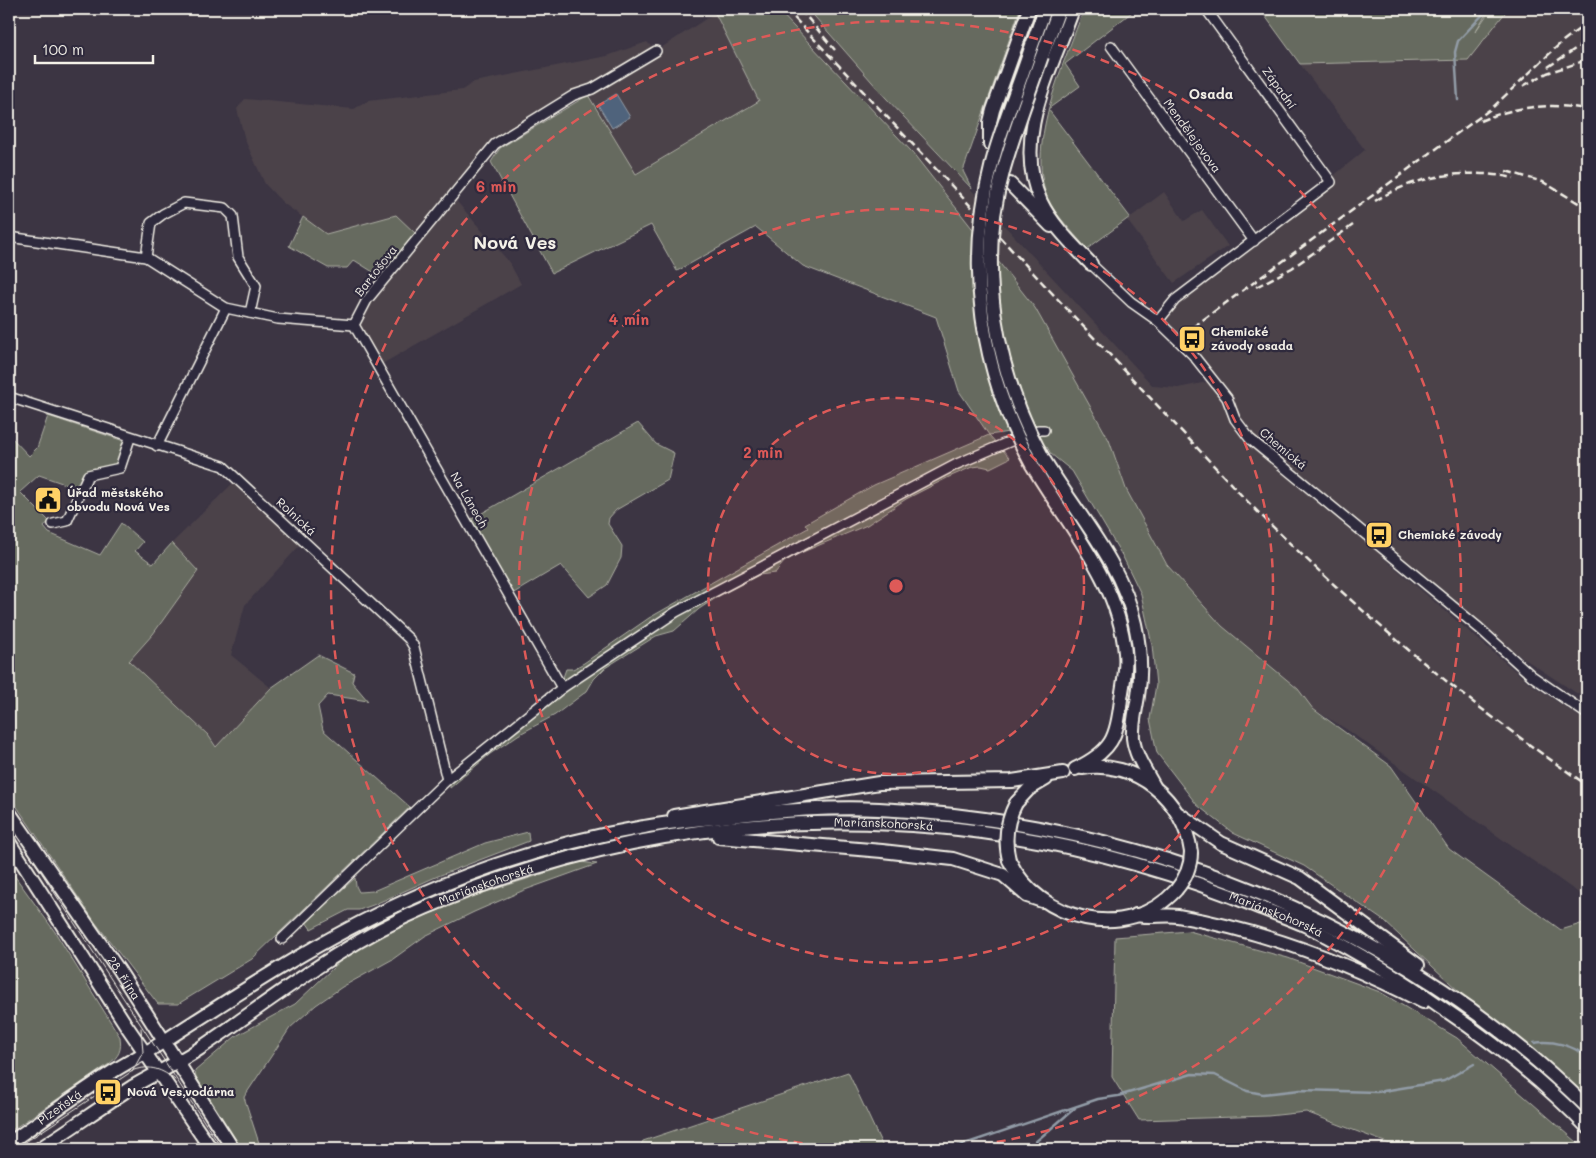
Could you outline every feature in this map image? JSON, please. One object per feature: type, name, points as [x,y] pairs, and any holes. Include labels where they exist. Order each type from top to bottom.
[{"type":"main road","points":[[990,144],[990,122],[993,110],[1029,9]]},
{"type":"main road","points":[[1045,9],[1036,54],[1004,168],[993,230],[991,262],[995,322],[1000,347],[1018,406],[1038,462],[1106,584],[1123,637],[1125,669],[1115,734],[1105,752],[1069,771],[1029,788],[1016,803],[1007,827],[1006,844],[1009,860],[1019,879],[1042,900],[1058,910],[1081,917],[1117,920],[1136,915],[1160,905],[1176,890],[1187,874],[1191,852],[1187,831],[1179,814]]},
{"type":"main road","points":[[1036,54],[1059,9]]},
{"type":"main road","points":[[1073,9],[1038,104],[1030,132],[1029,153],[1031,170],[1042,203],[1057,226],[1091,264]]},
{"type":"main road","points":[[1010,184],[1030,207],[1091,264]]},
{"type":"main road","points":[[1038,462],[1102,548],[1118,577],[1130,606],[1137,638],[1140,673],[1133,738],[1138,755],[1154,786],[1179,814],[1222,843],[1300,878],[1424,970],[1461,1003]]},
{"type":"main road","points":[[1042,900],[1027,896],[1003,875],[953,859],[728,837],[699,837],[661,842],[646,833],[678,814],[845,787],[886,783],[1012,781],[1069,771],[1108,768],[1134,776],[1154,786]]},
{"type":"main road","name":"Mariánskohorská","points":[[165,1042],[192,1023],[329,938],[420,894],[486,869],[544,850],[772,811],[875,808],[987,818],[1069,832],[1148,853],[1200,870],[1314,916],[1398,961],[1461,1003],[1524,1051],[1587,1107]]},
{"type":"main road","name":"28. října","points":[[9,812],[150,1018],[233,1149]]},
{"type":"main road","name":"Mariánskohorská","points":[[159,1072],[197,1050],[347,946],[391,923],[514,874],[646,833],[772,824],[876,822],[985,831],[1068,845],[1194,881],[1305,925],[1390,971],[1478,1032],[1571,1110],[1587,1127]]},
{"type":"main road","name":"28. října","points":[[9,842],[146,1053],[211,1149]]},
{"type":"main road","points":[[1136,915],[1176,916],[1292,944],[1342,963],[1478,1032]]},
{"type":"main road","points":[[150,1018],[164,1026],[192,1023]]},
{"type":"main road","name":"Plzeňská","points":[[9,1143],[112,1072],[165,1042]]},
{"type":"main road","name":"Plzeňská","points":[[39,1149],[159,1072]]},
{"type":"street","name":"Západní","points":[[1206,9],[1331,182],[1254,241]]},
{"type":"street","name":"Mendělejevova","points":[[1111,46],[1254,241]]},
{"type":"street","name":"Bartošova","points":[[354,325],[366,300],[495,144],[574,95],[592,89],[656,51]]},
{"type":"street","points":[[146,257],[151,223],[163,214],[184,203],[225,208],[233,216],[238,257],[256,286],[250,313]]},
{"type":"street","points":[[9,237],[146,257],[226,308],[278,319],[354,325]]},
{"type":"street","points":[[1158,320],[1175,300],[1254,241]]},
{"type":"street","name":"Chemická","points":[[1091,264],[1131,302],[1158,320],[1193,355],[1227,398],[1235,419],[1250,439],[1479,628],[1532,676],[1587,714]]},
{"type":"street","points":[[157,446],[226,308]]},
{"type":"street","name":"Na Lánech","points":[[354,325],[562,688]]},
{"type":"street","name":"Rolnická","points":[[9,397],[130,438],[222,466],[409,639],[414,647],[447,780]]},
{"type":"street","points":[[53,524],[67,521],[88,474],[120,468],[130,438]]},
{"type":"street","points":[[282,939],[447,780],[562,688],[676,612],[957,464],[1011,440]]},
{"type":"shaded area","points":[[777,9],[808,9],[886,98],[1153,386],[1178,388],[1207,382],[1194,361],[1151,320],[1156,312],[1254,241],[1365,150],[1300,64],[1468,60],[1508,9],[1587,9],[1587,700],[1479,629],[1436,593],[1380,555],[1528,682],[1587,722],[1587,899],[1346,729],[1313,709],[1298,689],[1222,626],[1167,565],[1126,489],[1109,440],[1035,308],[912,152]]},
{"type":"shaded area","points":[[715,13],[759,101],[635,174],[588,95]]},
{"type":"shaded area","points":[[647,42],[656,51],[497,144],[453,197],[509,262],[521,284],[382,364],[359,324],[370,303],[423,240],[416,234],[358,225],[326,234],[283,203],[265,184],[245,140],[237,109],[245,99],[354,109],[368,101],[462,90],[474,82],[607,56]]},
{"type":"shaded area","points":[[1164,192],[1184,221],[1202,210],[1228,246],[1174,283],[1127,220]]},
{"type":"shaded area","points":[[234,482],[301,544],[245,605],[231,655],[271,688],[217,747],[208,735],[129,661],[153,634],[198,571],[172,543]]},
{"type":"green space","points":[[720,9],[777,9],[912,152],[1035,308],[1109,440],[1126,489],[1167,565],[1222,626],[1298,689],[1313,709],[1391,766],[1449,849],[1561,930],[1587,922],[1587,1097],[1507,1028],[1464,996],[1384,921],[1304,866],[1233,833],[1197,805],[1157,753],[1150,719],[1156,685],[1152,645],[1141,594],[1123,557],[1072,471],[1051,454],[1047,447],[1022,430],[989,435],[959,391],[936,317],[803,266],[756,227],[677,271],[651,225],[552,273],[491,162],[500,148],[588,95],[636,174],[759,101],[715,13]]},
{"type":"green space","points":[[808,9],[1020,9],[963,171],[972,189],[886,98]]},
{"type":"green space","points":[[1084,9],[1136,9],[1065,64],[1080,86],[1049,108],[1058,77]]},
{"type":"green space","points":[[1260,9],[1489,9],[1475,32],[1491,9],[1508,9],[1468,60],[1300,64]]},
{"type":"green space","points":[[1049,110],[1130,217],[1087,249],[1059,216],[1047,197],[1042,175],[1041,152],[1044,127]]},
{"type":"green space","points":[[396,215],[416,234],[381,277],[354,260],[347,268],[328,268],[289,246],[303,217],[326,234]]},
{"type":"green space","points":[[48,416],[124,441],[117,465],[94,470],[82,490],[39,475],[20,492],[49,521],[44,527],[49,533],[100,555],[121,523],[143,542],[135,551],[153,564],[172,543],[198,571],[153,634],[129,661],[208,735],[216,747],[271,688],[318,655],[354,673],[352,682],[368,701],[328,695],[318,706],[323,730],[410,807],[252,959],[178,1004],[158,1004],[95,922],[9,795],[9,435],[29,456],[37,448]]},
{"type":"green space","points":[[638,423],[656,444],[674,453],[668,480],[616,510],[609,518],[608,524],[622,546],[621,558],[607,585],[589,597],[561,565],[512,594],[470,520]]},
{"type":"green space","points":[[989,435],[1010,458],[990,468],[972,467],[949,477],[906,499],[867,525],[798,554],[784,562],[775,573],[759,575],[719,596],[699,609],[674,631],[656,636],[605,668],[594,679],[587,691],[555,715],[518,735],[490,754],[450,788],[451,776],[558,691],[566,669],[573,669],[584,663],[649,618],[808,528],[805,524],[874,485]]},
{"type":"green space","points":[[528,832],[529,841],[438,876],[373,905],[359,910],[348,910],[311,929],[306,922],[355,878],[359,892],[373,891],[485,843]]},
{"type":"green space","points":[[580,862],[597,864],[522,891],[425,936],[393,959],[342,987],[316,1005],[290,1028],[244,1097],[261,1149],[237,1149],[196,1077],[195,1071],[236,1036],[295,1004],[352,950],[424,916],[480,894]]},
{"type":"green space","points":[[9,868],[55,932],[120,1037],[121,1046],[115,1058],[109,1064],[9,1132]]},
{"type":"green space","points":[[1189,931],[1288,958],[1380,992],[1457,1038],[1585,1149],[1403,1149],[1306,1112],[1268,1116],[1139,1120],[1112,1077],[1115,937]]},
{"type":"green space","points":[[848,1072],[884,1149],[639,1149],[643,1141]]},
{"type":"water","points":[[616,94],[630,117],[612,128],[598,105]]},
{"type":"waterway","points":[[1458,100],[1455,52],[1458,41],[1488,9]]},
{"type":"waterway","points":[[1534,1043],[1562,1044],[1575,1049],[1587,1057]]},
{"type":"waterway","points":[[950,1149],[1098,1099],[1118,1096],[1192,1074],[1215,1075],[1247,1091],[1263,1094],[1300,1090],[1377,1092],[1444,1081],[1474,1064]]},
{"type":"waterway","points":[[1027,1149],[1075,1108]]},
{"type":"tram line","points":[[9,823],[222,1149]]},
{"type":"tram line","points":[[132,1072],[143,1052],[141,1028]]},
{"type":"tram line","points":[[15,1149],[134,1070],[156,1069],[175,1080]]},
{"type":"railway","points":[[786,9],[1245,499],[1325,577],[1452,686],[1587,785]]},
{"type":"railway","points":[[800,9],[835,50]]},
{"type":"railway","points":[[1193,327],[1492,108],[1563,41],[1587,23]]},
{"type":"railway","points":[[1548,67],[1587,41]]},
{"type":"railway","points":[[1523,86],[1547,73],[1587,60]]},
{"type":"railway","points":[[1480,121],[1506,112],[1533,107],[1560,106],[1587,109]]},
{"type":"railway","points":[[1506,171],[1543,182],[1587,208]]},
{"type":"railway","points":[[1375,201],[1408,185],[1442,176],[1478,174],[1514,178]]},
{"type":"railway","points":[[1256,287],[1292,268],[1353,225]]},
{"type":"place","name":"Chemické závody osada","points":[[1192,339]]},
{"type":"place","name":"Úřad městského obvodu Nová Ves","points":[[48,500]]},
{"type":"place","name":"Chemické závody","points":[[1379,535]]},
{"type":"place","name":"Nová Ves,vodárna","points":[[108,1092]]},
{"type":"district","name":"Osada","points":[[1211,94]]},
{"type":"district","name":"Nová Ves","points":[[515,243]]}]
